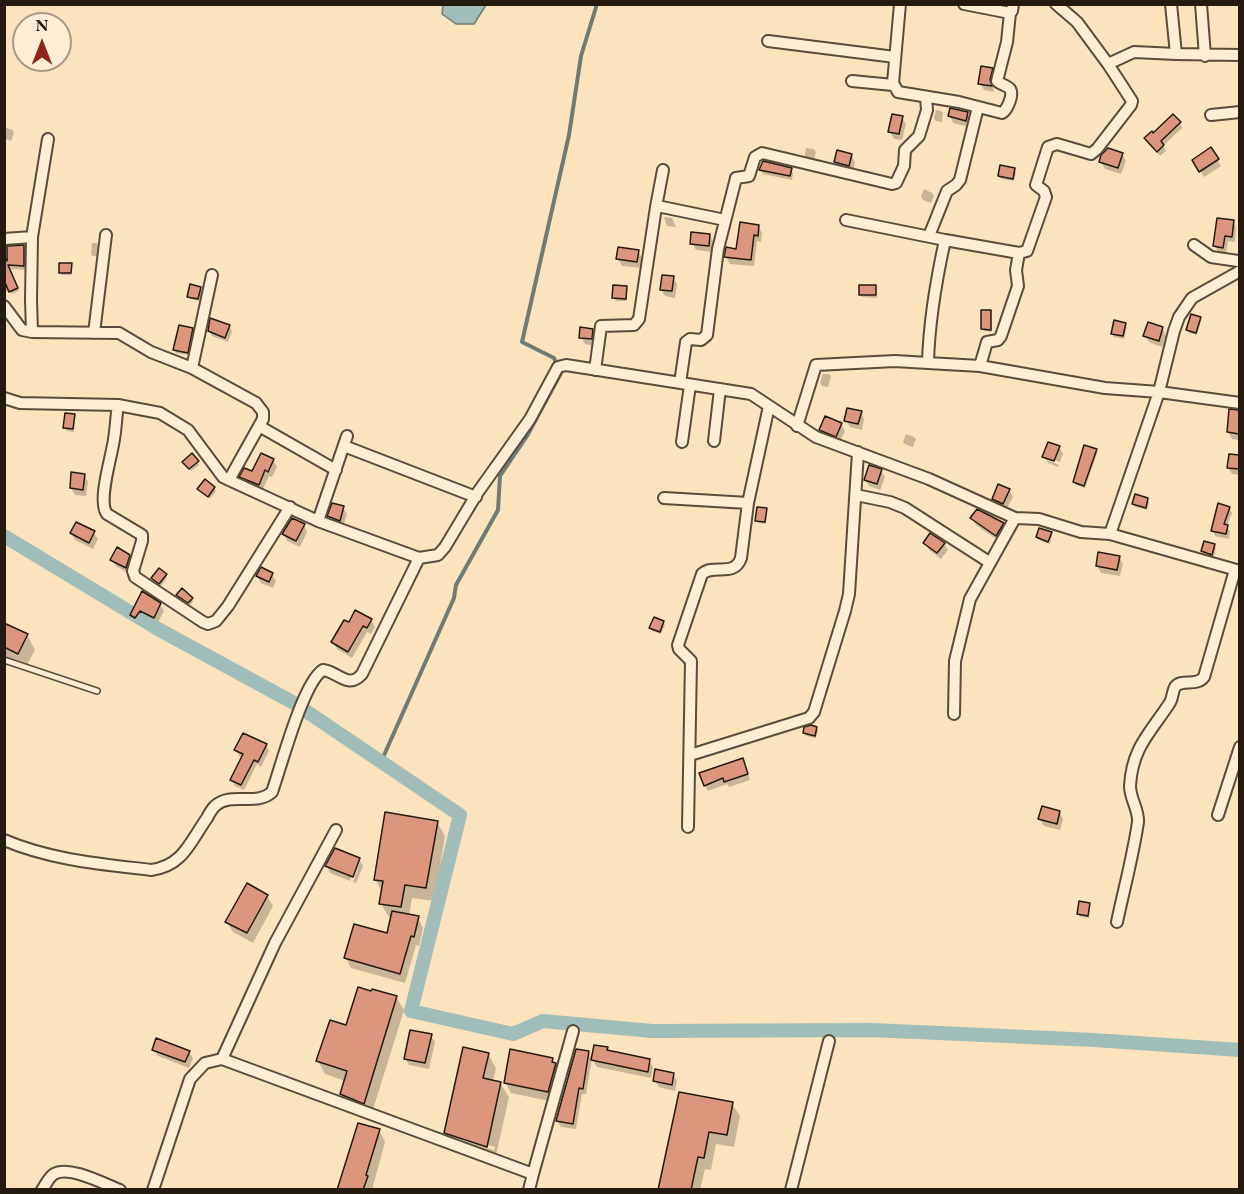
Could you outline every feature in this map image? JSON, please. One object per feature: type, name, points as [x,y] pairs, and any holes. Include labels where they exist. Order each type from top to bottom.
[{"type":"street","points":[[893,86],[900,4]]},
{"type":"street","points":[[846,220],[1019,253],[1025,253],[1029,249],[1046,196],[1036,184],[1036,180],[1048,147],[1057,144],[1091,154],[1131,105],[1131,98],[1108,64],[1073,17],[1056,4]]},
{"type":"street","points":[[1171,4],[1176,54]]},
{"type":"street","points":[[1201,4],[1205,56]]},
{"type":"street","points":[[852,81],[893,86],[901,93],[1002,112],[1007,109],[1011,90],[998,81],[1007,42],[1011,9],[965,5]]},
{"type":"street","points":[[768,41],[895,57]]},
{"type":"street","points":[[1108,64],[1134,52],[1205,56],[1239,55]]},
{"type":"street","points":[[682,442],[686,342],[690,339],[701,340],[707,335],[718,249],[736,178],[750,174],[755,157],[759,153],[892,184],[896,183],[903,169],[905,150],[919,136],[927,110],[926,97]]},
{"type":"street","points":[[929,236],[947,191],[960,180],[978,107]]},
{"type":"street","points":[[1211,115],[1239,112]]},
{"type":"street","points":[[32,332],[30,300],[32,237],[48,139]]},
{"type":"street","points":[[595,370],[600,326],[630,326],[637,323],[639,319],[663,171]]},
{"type":"street","points":[[656,207],[724,220]]},
{"type":"street","points":[[94,333],[106,235]]},
{"type":"street","points":[[4,239],[32,237]]},
{"type":"street","points":[[928,363],[928,343],[945,240]]},
{"type":"street","points":[[1194,245],[1211,257],[1238,267]]},
{"type":"street","points":[[980,366],[987,342],[998,340],[1001,336],[1018,286],[1016,270],[1019,253]]},
{"type":"street","points":[[1110,534],[1159,392],[1174,331],[1186,304],[1238,267]]},
{"type":"street","points":[[192,368],[212,275]]},
{"type":"street","points":[[4,306],[22,330],[118,333],[151,352],[192,368],[256,403],[264,416],[229,480]]},
{"type":"street","points":[[797,426],[816,365],[895,361],[980,366],[1062,382],[1239,403]]},
{"type":"street","points":[[4,398],[20,404],[118,405],[160,413],[188,430],[224,477],[229,480],[318,521],[419,558],[438,555],[445,548],[476,497],[530,419],[558,367],[573,365],[751,394],[816,437],[929,479],[1015,518],[1039,519],[1081,532],[1110,534],[1237,571],[1204,677],[1200,682],[1180,684],[1175,687],[1171,702],[1145,736],[1139,748],[1130,785],[1131,799],[1138,820],[1117,922]]},
{"type":"street","points":[[714,441],[720,389]]},
{"type":"street","points":[[118,405],[104,492],[104,510],[142,536],[133,571],[135,577],[203,622],[208,624],[216,621],[228,606],[259,553],[290,507]]},
{"type":"street","points":[[688,827],[691,661],[678,645],[702,574],[709,569],[730,570],[739,565],[748,503],[770,406]]},
{"type":"street","points":[[259,426],[336,470]]},
{"type":"street","points":[[318,521],[346,441],[476,497]]},
{"type":"street","points":[[690,755],[812,716],[847,603],[858,452]]},
{"type":"street","points":[[855,495],[890,502],[904,508],[989,562]]},
{"type":"street","points":[[664,498],[748,503]]},
{"type":"street","points":[[954,714],[955,661],[970,599],[1015,518]]},
{"type":"street","points":[[4,840],[47,855],[79,862],[151,870],[171,865],[179,858],[214,806],[232,798],[259,799],[272,792],[298,714],[314,679],[323,670],[351,681],[357,680],[419,558]]},
{"type":"street","points":[[1218,815],[1239,747]]},
{"type":"street","points":[[222,1059],[275,943],[336,830]]},
{"type":"street","points":[[529,1190],[573,1031]]},
{"type":"street","points":[[791,1190],[830,1041]]},
{"type":"street","points":[[153,1190],[190,1079],[205,1063],[222,1059],[533,1174]]},
{"type":"street","points":[[42,1190],[50,1178],[62,1170],[120,1190]]},
{"type":"lane","points":[[4,660],[97,691]]},
{"type":"water","points":[[486,4],[474,24],[456,24],[442,14],[443,5]]},
{"type":"building","points":[[981,66],[993,68],[990,80],[992,86],[978,84]]},
{"type":"building","points":[[950,108],[968,112],[966,121],[948,116]]},
{"type":"building","points":[[892,114],[903,116],[899,134],[888,132]]},
{"type":"building","points":[[1173,114],[1181,122],[1161,141],[1164,145],[1157,152],[1144,138],[1152,131],[1153,133]]},
{"type":"building","points":[[1211,147],[1219,159],[1199,172],[1192,160]]},
{"type":"building","points":[[1108,148],[1123,153],[1118,168],[1099,162],[1101,155]]},
{"type":"building","points":[[837,150],[852,154],[849,166],[834,162]]},
{"type":"building","points":[[763,161],[792,168],[790,176],[759,170]]},
{"type":"building","points":[[1000,165],[1015,168],[1013,179],[998,176]]},
{"type":"building","points":[[1217,218],[1234,220],[1232,237],[1225,236],[1223,248],[1213,246]]},
{"type":"building","points":[[740,222],[759,225],[758,236],[754,235],[751,260],[724,257],[726,247],[736,249]]},
{"type":"building","points":[[691,232],[710,234],[709,246],[690,244]]},
{"type":"building","points":[[24,245],[24,266],[8,265],[18,288],[9,292],[4,280],[4,256],[7,261],[7,246]]},
{"type":"building","points":[[618,247],[639,250],[637,262],[616,259]]},
{"type":"building","points":[[59,263],[72,263],[71,273],[59,273]]},
{"type":"building","points":[[662,275],[674,276],[672,291],[660,290]]},
{"type":"building","points":[[190,284],[201,287],[198,299],[187,297]]},
{"type":"building","points":[[613,285],[627,286],[626,299],[612,298]]},
{"type":"building","points":[[859,285],[876,285],[876,295],[859,295]]},
{"type":"building","points":[[981,310],[991,310],[991,330],[981,329]]},
{"type":"building","points":[[1191,314],[1201,317],[1196,333],[1186,330]]},
{"type":"building","points":[[210,318],[230,325],[225,338],[208,331]]},
{"type":"building","points":[[1114,320],[1126,323],[1123,336],[1111,334]]},
{"type":"building","points":[[1148,322],[1163,327],[1159,341],[1143,336]]},
{"type":"building","points":[[179,325],[193,328],[188,353],[173,350]]},
{"type":"building","points":[[580,327],[593,329],[592,339],[579,338]]},
{"type":"building","points":[[847,408],[862,411],[858,424],[844,421]]},
{"type":"building","points":[[1229,409],[1239,410],[1239,434],[1227,432]]},
{"type":"building","points":[[65,413],[75,414],[73,429],[63,428]]},
{"type":"building","points":[[825,416],[842,423],[836,437],[819,430]]},
{"type":"building","points":[[1048,442],[1060,446],[1054,461],[1042,457]]},
{"type":"building","points":[[1084,445],[1097,449],[1084,486],[1073,482]]},
{"type":"building","points":[[192,453],[199,461],[189,469],[182,462]]},
{"type":"building","points":[[261,453],[274,459],[268,472],[265,470],[259,485],[239,477],[244,468],[252,471]]},
{"type":"building","points":[[1229,454],[1239,455],[1239,469],[1227,468]]},
{"type":"building","points":[[869,465],[882,469],[877,484],[864,480]]},
{"type":"building","points":[[71,472],[85,474],[83,490],[70,488]]},
{"type":"building","points":[[205,479],[215,487],[208,497],[197,489]]},
{"type":"building","points":[[998,484],[1010,489],[1003,504],[992,499]]},
{"type":"building","points":[[1135,494],[1148,498],[1146,508],[1132,504]]},
{"type":"building","points":[[332,503],[344,506],[340,521],[327,516]]},
{"type":"building","points":[[1218,503],[1230,507],[1224,524],[1228,525],[1226,534],[1211,531]]},
{"type":"building","points":[[757,507],[767,508],[765,522],[755,521]]},
{"type":"building","points":[[977,509],[1004,523],[996,536],[970,518]]},
{"type":"building","points":[[292,518],[305,524],[296,541],[282,534]]},
{"type":"building","points":[[76,522],[95,531],[89,543],[70,533]]},
{"type":"building","points":[[1039,528],[1052,532],[1048,542],[1036,537]]},
{"type":"building","points":[[930,533],[945,543],[937,553],[923,543]]},
{"type":"building","points":[[1204,541],[1215,544],[1212,555],[1201,551]]},
{"type":"building","points":[[117,547],[130,555],[126,568],[110,560]]},
{"type":"building","points":[[1098,552],[1120,556],[1117,570],[1096,566]]},
{"type":"building","points":[[261,567],[273,573],[269,582],[256,576]]},
{"type":"building","points":[[159,568],[167,574],[159,584],[151,578]]},
{"type":"building","points":[[182,588],[193,598],[188,603],[176,595]]},
{"type":"building","points":[[142,591],[161,603],[154,618],[140,611],[135,618],[130,615]]},
{"type":"building","points":[[355,610],[372,619],[367,628],[363,626],[348,652],[331,642],[344,620],[349,622]]},
{"type":"building","points":[[654,617],[664,621],[660,632],[649,628]]},
{"type":"building","points":[[4,623],[28,634],[18,654],[4,647]]},
{"type":"building","points":[[811,725],[817,727],[815,736],[803,733],[804,727]]},
{"type":"building","points":[[243,733],[267,744],[258,762],[254,760],[241,785],[230,780],[243,754],[234,750]]},
{"type":"building","points":[[743,758],[748,774],[724,782],[723,778],[704,786],[699,773]]},
{"type":"building","points":[[1042,806],[1060,811],[1057,824],[1038,819]]},
{"type":"building","points":[[385,812],[438,821],[426,888],[405,885],[401,907],[379,904],[383,881],[374,880]]},
{"type":"building","points":[[335,848],[360,858],[353,877],[325,866]]},
{"type":"building","points":[[247,883],[268,895],[247,933],[225,922]]},
{"type":"building","points":[[1079,901],[1090,903],[1088,916],[1077,914]]},
{"type":"building","points":[[392,911],[419,916],[400,974],[344,958],[354,924],[387,933]]},
{"type":"building","points":[[358,987],[397,996],[364,1104],[340,1094],[347,1071],[316,1061],[330,1020],[346,1025]]},
{"type":"building","points":[[410,1030],[432,1034],[425,1063],[404,1059]]},
{"type":"building","points":[[156,1038],[190,1051],[185,1062],[152,1050]]},
{"type":"building","points":[[594,1045],[650,1059],[648,1072],[591,1060]]},
{"type":"building","points":[[463,1047],[489,1053],[483,1078],[501,1082],[487,1147],[444,1133]]},
{"type":"building","points":[[510,1049],[553,1058],[552,1062],[556,1063],[548,1092],[504,1083]]},
{"type":"building","points":[[576,1049],[589,1051],[583,1089],[579,1088],[573,1124],[556,1121]]},
{"type":"building","points":[[655,1069],[674,1073],[672,1085],[653,1081]]},
{"type":"building","points":[[679,1092],[733,1102],[727,1135],[709,1132],[704,1158],[698,1157],[691,1190],[658,1190]]},
{"type":"building","points":[[358,1123],[380,1129],[366,1175],[368,1176],[363,1190],[337,1190]]},
{"type":"waterway","points":[[381,762],[454,598],[456,585],[498,510],[500,476],[527,436],[561,373],[554,358],[522,342],[569,135],[581,56],[597,4]]},
{"type":"waterway","points":[[4,536],[158,629],[294,703],[460,815],[411,1011],[513,1034],[543,1021],[652,1031],[872,1030],[1094,1040],[1240,1050]]}]
